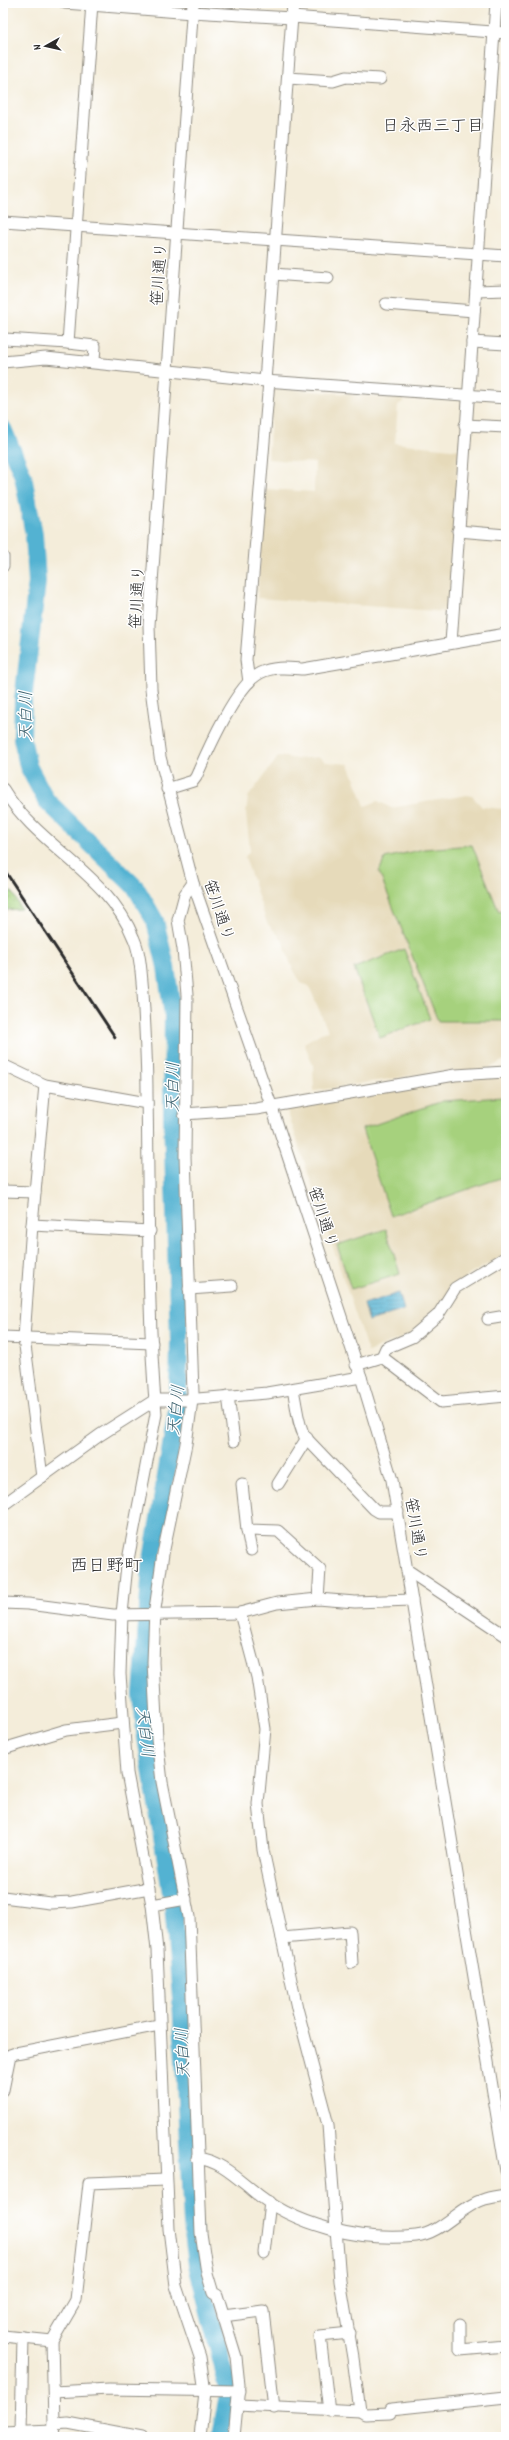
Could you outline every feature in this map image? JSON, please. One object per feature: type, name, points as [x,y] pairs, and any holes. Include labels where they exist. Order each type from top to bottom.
[{"type":"street","points":[[64,3],[193,9],[506,34]]},
{"type":"street","points":[[249,682],[246,660],[293,3]]},
{"type":"street","points":[[451,643],[467,395],[479,254],[496,3]]},
{"type":"street","points":[[68,343],[91,4]]},
{"type":"street","name":"笹川通り","points":[[193,9],[150,625],[151,689],[167,789],[194,883],[271,1105],[382,1444],[398,1512],[444,1801],[504,2145],[506,2172]]},
{"type":"street","points":[[288,78],[333,81],[346,77],[380,79]]},
{"type":"street","points":[[3,221],[506,256]]},
{"type":"street","points":[[273,274],[328,278]]},
{"type":"street","points":[[476,291],[506,290]]},
{"type":"street","points":[[386,304],[474,310]]},
{"type":"street","points":[[5,339],[95,346],[94,361]]},
{"type":"street","points":[[472,342],[506,344]]},
{"type":"street","points":[[3,362],[46,358],[94,361],[267,381],[506,398]]},
{"type":"street","points":[[465,424],[506,427]]},
{"type":"street","points":[[458,531],[506,535]]},
{"type":"street","points":[[3,557],[3,566]]},
{"type":"street","points":[[167,789],[193,781],[218,729],[249,682],[259,673],[276,668],[303,669],[506,634]]},
{"type":"street","points":[[3,789],[13,806],[32,827],[86,871],[98,884],[115,907],[134,939],[140,966],[146,1034],[155,1428],[134,1525],[124,1613],[122,1722],[132,1806],[149,1888],[154,1904],[165,2180],[173,2273],[200,2357],[208,2392],[200,2437]]},
{"type":"street","points":[[194,883],[185,894],[178,920],[183,949],[187,995],[184,1114],[189,1289],[192,1334],[189,1400],[183,1460],[163,1554],[155,1614],[153,1662],[156,1738],[168,1822],[185,1899],[193,2008],[197,2158],[205,2263],[213,2293],[217,2295],[236,2357],[238,2405],[234,2437]]},
{"type":"street","points":[[3,1064],[45,1085],[147,1103]]},
{"type":"street","points":[[184,1114],[256,1109],[271,1105],[455,1075],[506,1072]]},
{"type":"street","points":[[42,1477],[24,1338],[32,1225],[45,1085]]},
{"type":"street","points":[[3,1191],[35,1192]]},
{"type":"street","points":[[32,1225],[150,1231]]},
{"type":"street","points":[[356,1365],[382,1357],[386,1348],[412,1337],[438,1315],[455,1288],[506,1257]]},
{"type":"street","points":[[189,1289],[232,1286]]},
{"type":"street","points":[[488,1319],[506,1316]]},
{"type":"street","points":[[3,1337],[152,1343]]},
{"type":"street","points":[[382,1357],[441,1402],[506,1396]]},
{"type":"street","points":[[3,1504],[100,1435],[155,1400],[189,1400],[293,1390],[361,1377]]},
{"type":"street","points":[[293,1390],[300,1418],[299,1426],[307,1438],[374,1509],[379,1512],[398,1512]]},
{"type":"street","points":[[228,1396],[234,1441]]},
{"type":"street","points":[[278,1484],[307,1438]]},
{"type":"street","points":[[242,1484],[251,1550]]},
{"type":"street","points":[[248,1530],[278,1531],[320,1569],[318,1599]]},
{"type":"street","points":[[407,1570],[505,1634]]},
{"type":"street","points":[[3,1603],[28,1604],[113,1615],[124,1613],[240,1613],[277,1602],[318,1599],[365,1602],[412,1600]]},
{"type":"street","points":[[240,1613],[257,1678],[266,1729],[258,1804],[263,1850],[297,2008],[328,2125],[340,2281],[350,2333],[360,2411]]},
{"type":"street","points":[[3,1749],[66,1730],[122,1722]]},
{"type":"street","points":[[3,1897],[57,1903],[149,1888]]},
{"type":"street","points":[[154,1904],[185,1899]]},
{"type":"street","points":[[282,1938],[350,1932],[352,1963]]},
{"type":"street","points":[[3,2090],[7,2062],[10,2055],[159,2025]]},
{"type":"street","points":[[197,2158],[211,2159],[270,2202],[310,2222],[337,2231],[376,2236],[427,2234],[484,2199],[506,2196]]},
{"type":"street","points":[[53,2431],[54,2392],[52,2341],[76,2300],[89,2183],[165,2180]]},
{"type":"street","points":[[264,2253],[270,2202]]},
{"type":"street","points":[[223,2316],[263,2311],[274,2408]]},
{"type":"street","points":[[460,2324],[460,2350],[506,2346]]},
{"type":"street","points":[[329,2411],[320,2336],[350,2333]]},
{"type":"street","points":[[3,2336],[52,2341]]},
{"type":"street","points":[[21,2432],[23,2338]]},
{"type":"street","points":[[54,2392],[109,2389],[208,2392],[238,2391]]},
{"type":"street","points":[[238,2405],[329,2411],[360,2411],[365,2414],[390,2413],[391,2409],[397,2408],[506,2397]]},
{"type":"street","points":[[3,2433],[53,2431],[68,2424],[142,2437]]},
{"type":"shaded area","points":[[273,388],[398,398],[404,401],[398,405],[395,443],[460,450],[449,612],[257,598],[266,489],[314,492],[315,463],[268,459]]},
{"type":"shaded area","points":[[279,756],[297,759],[319,757],[326,762],[349,764],[365,806],[378,801],[391,808],[467,795],[472,796],[482,807],[506,808],[506,1059],[486,1070],[434,1072],[314,1091],[313,1065],[304,1043],[321,1033],[328,1031],[309,986],[301,983],[291,965],[282,939],[267,923],[245,857],[250,850],[246,814],[248,797]]},
{"type":"shaded area","points":[[506,1076],[506,1254],[469,1275],[437,1310],[410,1334],[368,1352],[286,1107],[458,1079]]},
{"type":"green space","points":[[472,845],[499,912],[506,909],[506,1021],[438,1021],[379,872],[385,858],[424,849]]},
{"type":"green space","points":[[12,891],[21,909],[3,910],[3,892]]},
{"type":"green space","points":[[404,949],[430,1019],[380,1038],[354,968]]},
{"type":"green space","points":[[503,1097],[506,1105],[506,1176],[391,1216],[362,1129],[443,1101]]},
{"type":"green space","points":[[386,1229],[400,1274],[351,1289],[337,1245]]},
{"type":"water","points":[[399,1293],[404,1310],[369,1321],[364,1304]]},
{"type":"waterway","name":"天白川","points":[[3,429],[23,476],[34,535],[37,582],[23,701],[22,738],[28,766],[46,800],[136,888],[155,921],[166,967],[173,1016],[172,1117],[179,1340],[178,1404],[151,1566],[142,1695],[145,1731],[173,1904],[181,1998],[192,2225],[197,2264],[229,2391],[220,2437]]},
{"type":"railway","points":[[3,868],[115,1037]]},
{"type":"district","name":"日永西三丁目","points":[[433,125]]},
{"type":"district","name":"西日野町","points":[[106,1565]]}]
